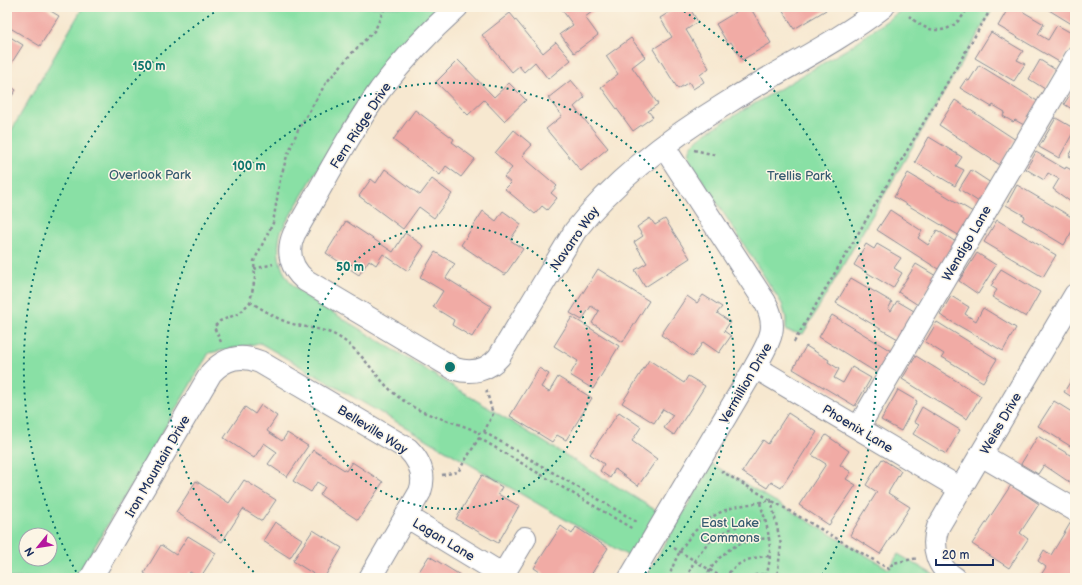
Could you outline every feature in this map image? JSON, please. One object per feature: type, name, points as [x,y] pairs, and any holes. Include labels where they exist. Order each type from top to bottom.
[{"type":"street","name":"Fern Ridge Drive","points":[[285,260],[294,234],[360,120],[380,90],[403,62],[457,7]]},
{"type":"street","name":"Navarro Way","points":[[285,260],[305,280],[455,369],[468,371],[480,370],[491,365],[500,357],[564,249],[588,214],[618,184],[697,122],[730,101],[823,48],[883,7]]},
{"type":"street","name":"Wendigo Lane","points":[[858,428],[1075,59]]},
{"type":"street","name":"Vermillion Drive","points":[[630,578],[755,367],[771,337],[773,326],[771,315],[764,302],[664,147]]},
{"type":"street","name":"Weiss Drive","points":[[930,556],[936,534],[961,489],[1075,295]]},
{"type":"street","name":"Belleville Way","points":[[226,354],[260,362],[408,449],[418,462],[423,476],[420,492],[370,578]]},
{"type":"street","name":"Iron Mountain Drive","points":[[91,578],[211,373],[226,354]]},
{"type":"street","name":"Phoenix Lane","points":[[755,367],[961,489]]},
{"type":"street","points":[[981,455],[1075,510]]},
{"type":"street","name":"Lagan Lane","points":[[406,516],[502,576]]},
{"type":"street","points":[[502,576],[525,538]]},
{"type":"street","points":[[930,556],[954,578]]},
{"type":"path","points":[[226,354],[214,327],[220,321],[240,313],[250,302],[254,289],[254,262],[273,223],[285,162],[298,130],[326,83],[350,54],[375,30],[385,7]]},
{"type":"path","points":[[910,16],[927,29],[941,31],[953,26],[963,18],[968,7]]},
{"type":"path","points":[[794,342],[992,7]]},
{"type":"path","points":[[694,150],[716,155]]},
{"type":"path","points":[[254,269],[285,260]]},
{"type":"path","points":[[250,302],[285,322],[318,328],[336,336],[360,353],[387,387],[404,401],[435,418],[465,426],[479,433],[484,432],[637,522]]},
{"type":"path","points":[[484,383],[494,414],[484,432]]},
{"type":"path","points":[[437,476],[458,472],[479,438],[479,433]]},
{"type":"path","points":[[479,438],[633,529]]},
{"type":"path","points":[[721,470],[889,569],[893,563],[930,556]]},
{"type":"path","points":[[551,481],[555,474]]},
{"type":"path","points":[[560,486],[564,479]]},
{"type":"path","points":[[669,578],[673,563],[680,551],[701,525],[715,516],[739,506],[771,500]]},
{"type":"path","points":[[771,500],[781,545],[777,578]]},
{"type":"path","points":[[749,578],[759,574],[766,577],[770,556],[770,538],[760,503]]},
{"type":"path","points":[[687,578],[694,561],[702,549],[723,532],[747,523],[766,520]]},
{"type":"path","points":[[705,578],[710,570],[728,550],[738,544],[756,539],[770,538]]},
{"type":"path","points":[[674,548],[724,578],[730,570],[747,559],[770,556]]},
{"type":"green space","name":"Overlook Park","points":[[83,7],[439,7],[410,34],[372,81],[355,106],[281,231],[279,241],[279,259],[290,282],[304,295],[657,511],[630,557],[260,343],[209,353],[76,578],[7,578],[7,138]]},
{"type":"green space","name":"Trellis Park","points":[[906,7],[994,7],[803,334],[786,331],[786,318],[782,304],[692,164],[690,151],[696,141],[706,133],[847,49]]},
{"type":"green space","name":"East Lake Commons","points":[[712,464],[889,569],[898,554],[939,578],[645,578]]},
{"type":"building","points":[[7,7],[44,7],[59,16],[40,46],[7,26]]},
{"type":"building","points":[[560,7],[599,7],[585,17],[598,35],[574,53],[560,34],[573,25]]},
{"type":"building","points":[[678,7],[689,7],[698,22],[686,30],[709,68],[700,75],[704,82],[693,89],[689,82],[678,89],[653,49],[672,37],[660,18]]},
{"type":"building","points":[[734,7],[750,7],[771,43],[742,60],[731,42],[728,44],[716,24],[736,12]]},
{"type":"building","points":[[781,7],[824,7],[826,10],[794,29]]},
{"type":"building","points":[[1009,7],[1015,7],[1044,24],[1038,34],[1048,40],[1057,25],[1075,35],[1075,38],[1061,63],[998,26]]},
{"type":"building","points":[[1044,7],[1075,7],[1075,26]]},
{"type":"building","points":[[510,13],[543,53],[556,42],[571,60],[548,79],[535,62],[524,72],[519,66],[512,72],[482,35]]},
{"type":"building","points":[[991,32],[1023,51],[1017,60],[1025,64],[1014,81],[975,58]]},
{"type":"building","points":[[7,35],[23,45],[7,70]]},
{"type":"building","points":[[631,38],[645,57],[632,67],[658,104],[648,111],[653,117],[633,131],[601,87],[618,74],[606,56]]},
{"type":"building","points":[[458,60],[494,97],[509,83],[526,100],[504,121],[484,100],[468,115],[436,82]]},
{"type":"building","points":[[1040,60],[1056,70],[1045,89],[1029,79]]},
{"type":"building","points":[[979,65],[1039,102],[1024,125],[1015,120],[1013,122],[1003,116],[1005,112],[993,105],[992,107],[960,88],[966,79],[969,81]]},
{"type":"building","points":[[571,80],[585,97],[574,107],[608,148],[581,171],[546,129],[562,116],[548,98]]},
{"type":"building","points":[[7,84],[16,90],[7,103]]},
{"type":"building","points":[[1075,87],[1075,111],[1064,104]]},
{"type":"building","points":[[955,100],[1016,140],[1000,165],[939,125]]},
{"type":"building","points":[[415,110],[454,139],[452,142],[475,159],[461,177],[446,166],[440,175],[393,140]]},
{"type":"building","points":[[1056,118],[1075,129],[1059,158],[1039,147]]},
{"type":"building","points":[[514,130],[532,145],[522,156],[557,186],[551,193],[557,198],[547,210],[542,206],[535,214],[505,189],[511,183],[504,177],[512,168],[495,153]]},
{"type":"building","points":[[929,137],[962,157],[956,166],[964,170],[955,186],[915,162]]},
{"type":"building","points":[[1075,146],[1075,159],[1069,156]]},
{"type":"building","points":[[1036,152],[1065,169],[1066,167],[1075,172],[1075,205],[1053,189],[1059,179],[1048,173],[1044,180],[1026,169]]},
{"type":"building","points":[[385,169],[420,195],[432,179],[452,194],[434,218],[419,207],[403,229],[359,196],[371,179],[376,183]]},
{"type":"building","points":[[971,170],[991,183],[979,202],[959,189]]},
{"type":"building","points":[[908,173],[973,212],[960,236],[894,197]]},
{"type":"building","points":[[1017,185],[1075,219],[1075,226],[1064,245],[1022,220],[1025,216],[1006,205]]},
{"type":"building","points":[[890,210],[922,231],[918,238],[928,245],[937,230],[956,242],[938,269],[877,230]]},
{"type":"building","points":[[483,211],[496,221],[503,211],[521,224],[510,240],[523,249],[505,275],[461,245]]},
{"type":"building","points":[[650,218],[655,225],[665,219],[690,258],[645,287],[635,270],[647,263],[634,242],[643,236],[637,227]]},
{"type":"building","points":[[997,220],[1056,255],[1043,277],[984,242]]},
{"type":"building","points":[[346,221],[393,252],[405,233],[424,246],[408,271],[383,254],[376,265],[369,260],[359,275],[326,253]]},
{"type":"building","points":[[866,244],[874,249],[877,244],[901,258],[894,268],[902,273],[893,288],[854,265]]},
{"type":"building","points":[[435,252],[455,264],[446,278],[491,306],[472,337],[452,325],[454,320],[433,307],[443,291],[420,277]]},
{"type":"building","points":[[977,253],[996,265],[978,294],[959,281]]},
{"type":"building","points":[[916,264],[936,276],[918,305],[898,292]]},
{"type":"building","points":[[598,269],[649,301],[623,342],[592,323],[599,311],[591,306],[582,320],[570,313]]},
{"type":"building","points":[[1001,269],[1040,292],[1026,317],[992,297],[997,290],[991,286]]},
{"type":"building","points":[[851,278],[892,302],[888,309],[891,311],[897,301],[914,311],[898,339],[836,303]]},
{"type":"building","points":[[703,295],[722,307],[717,313],[730,322],[724,331],[731,336],[719,353],[703,342],[693,357],[661,335],[687,296],[697,303]]},
{"type":"building","points":[[951,296],[969,307],[965,314],[976,321],[983,308],[1016,328],[1003,351],[940,315]]},
{"type":"building","points":[[832,315],[891,351],[877,373],[819,337]]},
{"type":"building","points":[[572,317],[619,346],[593,389],[570,375],[578,361],[554,346]]},
{"type":"building","points":[[937,322],[997,359],[983,382],[942,357],[944,354],[925,342]]},
{"type":"building","points":[[806,346],[829,360],[828,362],[839,369],[834,378],[843,383],[852,367],[871,378],[855,406],[793,369]]},
{"type":"building","points":[[916,356],[981,396],[967,419],[902,379]]},
{"type":"building","points":[[649,360],[684,383],[688,376],[705,386],[674,435],[664,428],[673,415],[663,409],[654,423],[622,403]]},
{"type":"building","points":[[539,368],[549,374],[541,387],[549,392],[558,377],[592,398],[566,440],[557,435],[552,442],[510,416]]},
{"type":"building","points":[[1075,374],[1075,399],[1064,392]]},
{"type":"building","points":[[898,390],[917,401],[901,431],[881,420]]},
{"type":"building","points":[[1054,401],[1075,414],[1075,449],[1038,426]]},
{"type":"building","points":[[261,405],[277,416],[267,431],[282,441],[287,433],[308,446],[287,477],[268,464],[277,452],[264,443],[254,458],[224,438],[245,407],[255,414]]},
{"type":"building","points":[[922,407],[960,430],[946,454],[913,434],[919,425],[914,422]]},
{"type":"building","points":[[619,412],[641,427],[632,441],[657,459],[638,486],[615,469],[610,478],[600,471],[604,464],[590,454]]},
{"type":"building","points":[[788,413],[817,432],[781,488],[771,482],[767,488],[742,472],[763,440],[768,444]]},
{"type":"building","points":[[826,435],[849,451],[840,465],[851,472],[846,479],[856,485],[829,525],[799,505],[826,464],[812,455]]},
{"type":"building","points":[[1038,436],[1075,458],[1075,486],[1044,465],[1038,474],[1021,464]]},
{"type":"building","points":[[313,450],[346,471],[352,462],[383,482],[358,520],[320,495],[325,487],[317,482],[311,492],[293,481]]},
{"type":"building","points":[[882,459],[901,471],[888,493],[910,507],[880,554],[850,535],[877,492],[866,485]]},
{"type":"building","points":[[482,475],[502,487],[498,494],[519,506],[498,543],[456,519]]},
{"type":"building","points":[[244,480],[276,500],[262,521],[243,509],[222,542],[176,512],[196,481],[229,503]]},
{"type":"building","points":[[1011,485],[1039,504],[1020,533],[1028,539],[1009,568],[972,544]]},
{"type":"building","points":[[275,522],[302,539],[290,558],[263,541]]},
{"type":"building","points":[[1071,522],[1075,524],[1075,578],[1039,578],[1046,567],[1038,561],[1044,550],[1051,555]]},
{"type":"building","points":[[561,526],[572,534],[576,527],[608,548],[589,578],[549,578],[534,568]]},
{"type":"building","points":[[313,530],[342,548],[324,578],[320,578],[293,561]]},
{"type":"building","points":[[188,536],[216,553],[200,578],[190,572],[186,578],[151,578],[144,573],[161,545],[176,555]]},
{"type":"building","points":[[429,556],[460,575],[458,578],[415,578]]}]
